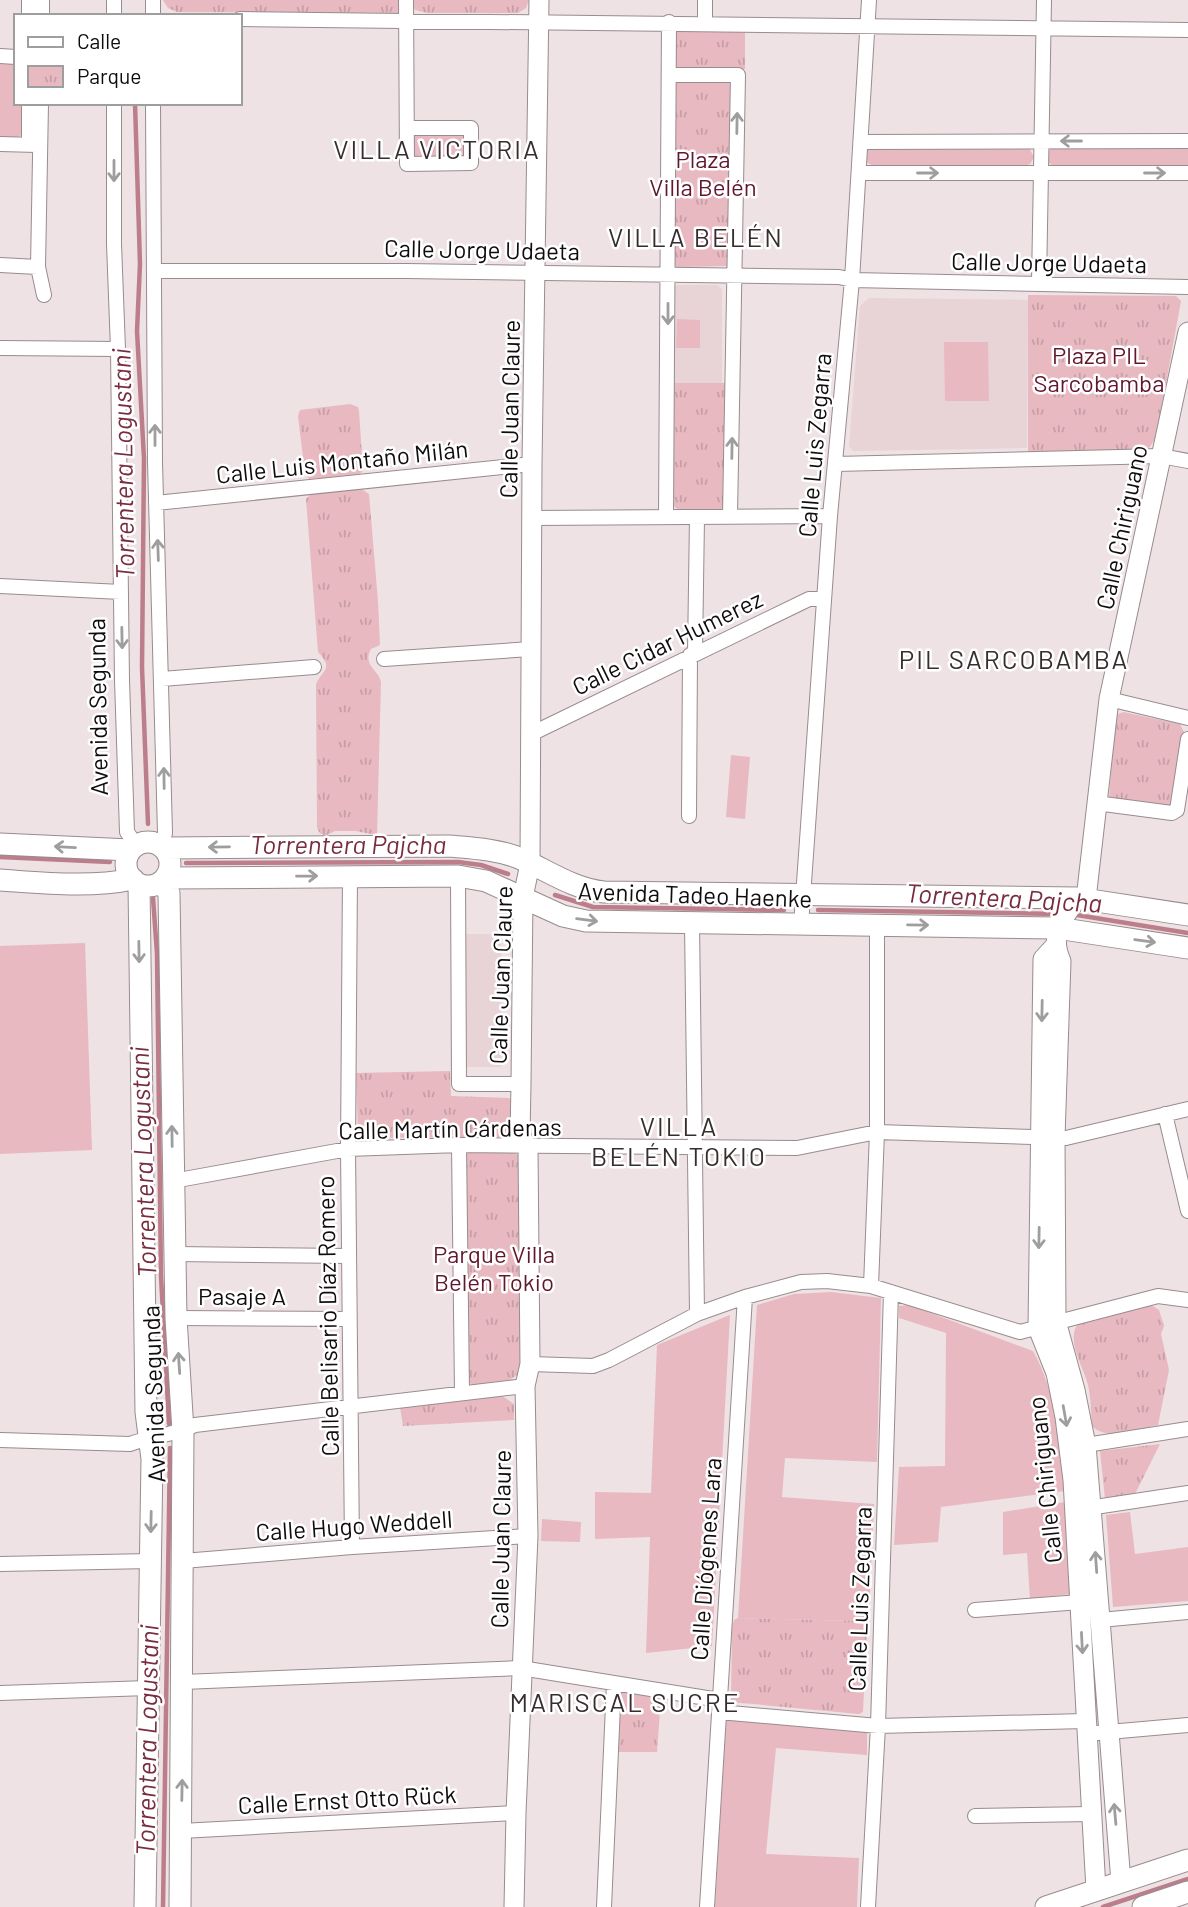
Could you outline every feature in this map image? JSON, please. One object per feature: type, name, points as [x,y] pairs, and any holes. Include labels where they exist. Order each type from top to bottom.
[{"type":"main road","points":[[0,844],[133,848],[149,841],[163,847],[171,863],[163,880],[150,886],[136,881],[76,885],[0,880]]},
{"type":"main road","name":"Avenida Tadeo Haenke","points":[[163,847],[449,846],[515,857],[593,891],[802,895],[1068,917],[1188,948]]},
{"type":"main road","points":[[133,848],[126,863],[136,881]]},
{"type":"main road","points":[[0,870],[71,874],[90,882]]},
{"type":"main road","name":"Avenida Tadeo Haenke","points":[[163,880],[350,875],[458,876],[486,881],[563,916],[586,921],[877,925],[1188,915]]},
{"type":"main road","name":"Avenida Segunda","points":[[163,880],[169,893],[176,1318],[183,1431],[180,1907]]},
{"type":"main road","name":"Avenida Segunda","points":[[136,881],[144,1316],[148,1438],[152,1459],[145,1907]]},
{"type":"main road","points":[[1046,1907],[1188,1860]]},
{"type":"main road","points":[[1143,1907],[1188,1892]]},
{"type":"street","points":[[406,0],[407,164],[471,163],[471,128],[408,128]]},
{"type":"street","name":"Calle Juan Claure","points":[[514,1907],[528,1536],[525,1385],[530,1364],[528,1147],[520,1135],[523,897],[530,864],[532,464],[539,0]]},
{"type":"street","points":[[705,0],[705,23]]},
{"type":"street","name":"Calle Luis Zegarra","points":[[801,925],[830,516],[860,173],[869,0]]},
{"type":"street","points":[[1039,284],[1044,0]]},
{"type":"street","points":[[242,19],[1044,26],[1188,30]]},
{"type":"street","points":[[666,517],[669,22]]},
{"type":"street","points":[[670,75],[738,75],[730,516]]},
{"type":"street","points":[[29,105],[35,145],[38,267],[44,295]]},
{"type":"street","points":[[35,145],[41,105]]},
{"type":"street","name":"Avenida Segunda","points":[[114,105],[114,244],[127,832],[133,848]]},
{"type":"street","points":[[153,105],[156,503],[162,680],[163,847]]},
{"type":"street","points":[[862,142],[1188,141]]},
{"type":"street","points":[[0,144],[35,145]]},
{"type":"street","points":[[860,173],[1188,173]]},
{"type":"street","points":[[0,265],[38,267]]},
{"type":"street","name":"Calle Jorge Udaeta","points":[[154,271],[735,275],[1188,287]]},
{"type":"street","name":"Calle Chiriguano","points":[[1121,1882],[1100,1620],[1083,1509],[1073,1480],[1065,1417],[1047,1324],[1048,1136],[1043,959],[1068,917],[1096,803],[1109,699],[1188,332]]},
{"type":"street","points":[[0,348],[118,349]]},
{"type":"street","points":[[836,464],[1161,456],[1188,461]]},
{"type":"street","name":"Calle Luis Montaño Milán","points":[[156,503],[532,464]]},
{"type":"street","points":[[532,518],[830,516]]},
{"type":"street","points":[[689,816],[696,517]]},
{"type":"street","points":[[0,586],[121,592]]},
{"type":"street","name":"Calle Cidar Humerez","points":[[531,734],[809,599],[824,599]]},
{"type":"street","points":[[384,659],[531,649]]},
{"type":"street","points":[[162,680],[314,667]]},
{"type":"street","points":[[1109,699],[1188,718]]},
{"type":"street","points":[[1096,803],[1172,813],[1177,810],[1188,739]]},
{"type":"street","name":"Calle Belisario Díaz Romero","points":[[350,875],[348,1149],[352,1547]]},
{"type":"street","points":[[458,876],[459,1084],[521,1084]]},
{"type":"street","points":[[692,923],[697,1314]]},
{"type":"street","points":[[870,1286],[877,1132],[877,925]]},
{"type":"street","name":"Calle Martín Cárdenas","points":[[173,1181],[348,1149],[459,1146],[797,1148],[877,1132],[1066,1138],[1188,1108]]},
{"type":"street","points":[[1165,1114],[1188,1211]]},
{"type":"street","points":[[459,1146],[462,1392]]},
{"type":"street","points":[[175,1254],[349,1256]]},
{"type":"street","points":[[530,1364],[593,1366],[697,1314],[745,1297],[801,1282],[827,1281],[870,1286],[1020,1332],[1158,1296],[1188,1300]]},
{"type":"street","name":"Calle Luis Zegarra","points":[[868,1907],[878,1726],[891,1292]]},
{"type":"street","name":"Calle Diógenes Lara","points":[[707,1907],[745,1297]]},
{"type":"street","name":"Pasaje A","points":[[176,1318],[349,1319]]},
{"type":"street","name":"Calle Chiriguano","points":[[1047,1324],[1075,1390],[1086,1446],[1080,1602],[1096,1890]]},
{"type":"street","points":[[0,1440],[130,1444],[183,1431],[195,1425],[525,1385]]},
{"type":"street","points":[[1086,1446],[1188,1429]]},
{"type":"street","points":[[1083,1509],[1188,1493]]},
{"type":"street","name":"Calle Hugo Weddell","points":[[183,1561],[528,1536]]},
{"type":"street","points":[[0,1564],[150,1561]]},
{"type":"street","points":[[975,1610],[1080,1602]]},
{"type":"street","points":[[1100,1620],[1188,1612]]},
{"type":"street","points":[[183,1682],[521,1668],[614,1683],[719,1706],[878,1726],[1086,1727],[1108,1732],[1188,1725]]},
{"type":"street","points":[[604,1907],[614,1683]]},
{"type":"street","points":[[0,1693],[148,1688]]},
{"type":"street","name":"Calle Ernst Otto Rück","points":[[181,1831],[516,1813]]},
{"type":"street","points":[[975,1816],[1091,1814]]},
{"type":"shaded area","points":[[717,285],[722,289],[722,383],[674,383],[674,287]]},
{"type":"shaded area","points":[[869,298],[1028,300],[1027,448],[853,451],[849,446],[860,306]]},
{"type":"shaded area","points":[[466,934],[501,934],[501,1067],[466,1067]]},
{"type":"green space","points":[[163,0],[400,0],[401,13],[177,12],[168,8]]},
{"type":"green space","points":[[411,0],[529,0],[526,8],[518,13],[427,13],[415,10]]},
{"type":"green space","points":[[677,31],[745,31],[745,69],[676,68],[674,34]]},
{"type":"green space","points":[[0,61],[14,63],[14,105],[24,105],[22,135],[12,139],[0,139]]},
{"type":"green space","name":"Plaza Villa Belén","points":[[678,81],[732,83],[729,266],[677,267],[673,264],[675,84]]},
{"type":"green space","points":[[416,134],[464,135],[467,152],[463,158],[413,158],[413,136]]},
{"type":"green space","points":[[1053,147],[1188,147],[1188,169],[1053,167],[1047,160],[1048,152]]},
{"type":"green space","points":[[865,148],[1029,148],[1034,157],[1030,164],[1022,167],[873,166],[865,161]]},
{"type":"green space","name":"Plaza PIL Sarcobamba","points":[[1028,295],[1176,296],[1181,301],[1156,438],[1149,448],[1142,451],[1028,452]]},
{"type":"green space","points":[[677,319],[700,320],[700,348],[676,348]]},
{"type":"green space","points":[[944,342],[988,342],[989,401],[945,401]]},
{"type":"green space","points":[[670,383],[729,383],[723,508],[719,510],[677,509],[671,503]]},
{"type":"green space","points":[[350,404],[358,407],[359,411],[363,471],[357,476],[309,479],[305,474],[298,416],[300,410]]},
{"type":"green space","points":[[360,488],[369,494],[378,601],[380,645],[371,649],[368,659],[381,682],[377,835],[335,831],[325,836],[317,827],[316,684],[326,666],[318,652],[306,499],[311,494]]},
{"type":"green space","points":[[1123,712],[1180,724],[1184,732],[1170,809],[1109,798],[1115,719]]},
{"type":"green space","points":[[731,755],[750,757],[745,819],[726,817]]},
{"type":"green space","points":[[85,943],[92,1150],[0,1154],[0,946]]},
{"type":"green space","points":[[450,1071],[451,1096],[509,1098],[512,1102],[511,1132],[507,1137],[362,1138],[358,1134],[356,1073]]},
{"type":"green space","name":"Parque Villa Belén Tokio","points":[[469,1152],[514,1153],[524,1161],[520,1373],[510,1380],[472,1385],[469,1382],[466,1155]]},
{"type":"green space","points":[[831,1292],[881,1298],[877,1462],[785,1458],[782,1497],[874,1504],[869,1614],[860,1621],[738,1618],[757,1305],[794,1294]]},
{"type":"green space","points":[[1150,1304],[1159,1310],[1164,1326],[1161,1334],[1169,1370],[1158,1425],[1114,1434],[1099,1431],[1092,1426],[1088,1385],[1074,1344],[1076,1328],[1080,1321]]},
{"type":"green space","points":[[909,1305],[1033,1351],[1052,1401],[1065,1491],[941,1507],[938,1542],[894,1545],[899,1467],[945,1466],[946,1333],[899,1318],[899,1306]]},
{"type":"green space","points":[[730,1315],[712,1646],[646,1653],[650,1537],[595,1539],[595,1492],[651,1493],[657,1345]]},
{"type":"green space","points":[[501,1395],[514,1404],[514,1420],[403,1426],[400,1407]]},
{"type":"green space","points":[[1160,1444],[1135,1494],[1105,1499],[1100,1451]]},
{"type":"green space","points":[[1065,1502],[1070,1594],[1030,1599],[1027,1553],[1003,1555],[1003,1512]]},
{"type":"green space","points":[[1130,1512],[1135,1554],[1188,1547],[1188,1601],[1113,1607],[1106,1515]]},
{"type":"green space","points":[[542,1519],[581,1522],[580,1542],[541,1541]]},
{"type":"green space","points":[[734,1620],[860,1621],[867,1627],[863,1712],[859,1714],[731,1702],[732,1627]]},
{"type":"green space","points":[[622,1690],[661,1698],[657,1752],[618,1752]]},
{"type":"green space","points":[[726,1719],[867,1731],[867,1755],[776,1748],[766,1854],[859,1858],[857,1907],[715,1907]]},
{"type":"waterway","name":"Torrentera Logustani","points":[[135,105],[140,264],[137,331],[144,459],[142,667],[148,824]]},
{"type":"waterway","name":"Torrentera Pajcha","points":[[0,857],[110,862]]},
{"type":"waterway","name":"Torrentera Pajcha","points":[[186,863],[458,862],[481,865],[508,874]]},
{"type":"waterway","name":"Torrentera Pajcha","points":[[555,895],[593,907],[784,910]]},
{"type":"waterway","name":"Torrentera Logustani","points":[[153,898],[157,953],[161,1276],[169,1424]]},
{"type":"waterway","name":"Torrentera Pajcha","points":[[818,910],[1059,914]]},
{"type":"waterway","name":"Torrentera Pajcha","points":[[1071,914],[1188,933]]},
{"type":"waterway","name":"Torrentera Logustani","points":[[163,1907],[170,1448]]},
{"type":"waterway","points":[[1103,1907],[1188,1879]]},
{"type":"district","name":"VILLA VICTORIA","points":[[437,148]]},
{"type":"district","name":"VILLA BELÉN","points":[[696,236]]},
{"type":"district","name":"PIL SARCOBAMBA","points":[[1014,658]]},
{"type":"district","name":"VILLA BELÉN TOKIO","points":[[679,1140]]},
{"type":"district","name":"MARISCAL SUCRE","points":[[625,1701]]}]
